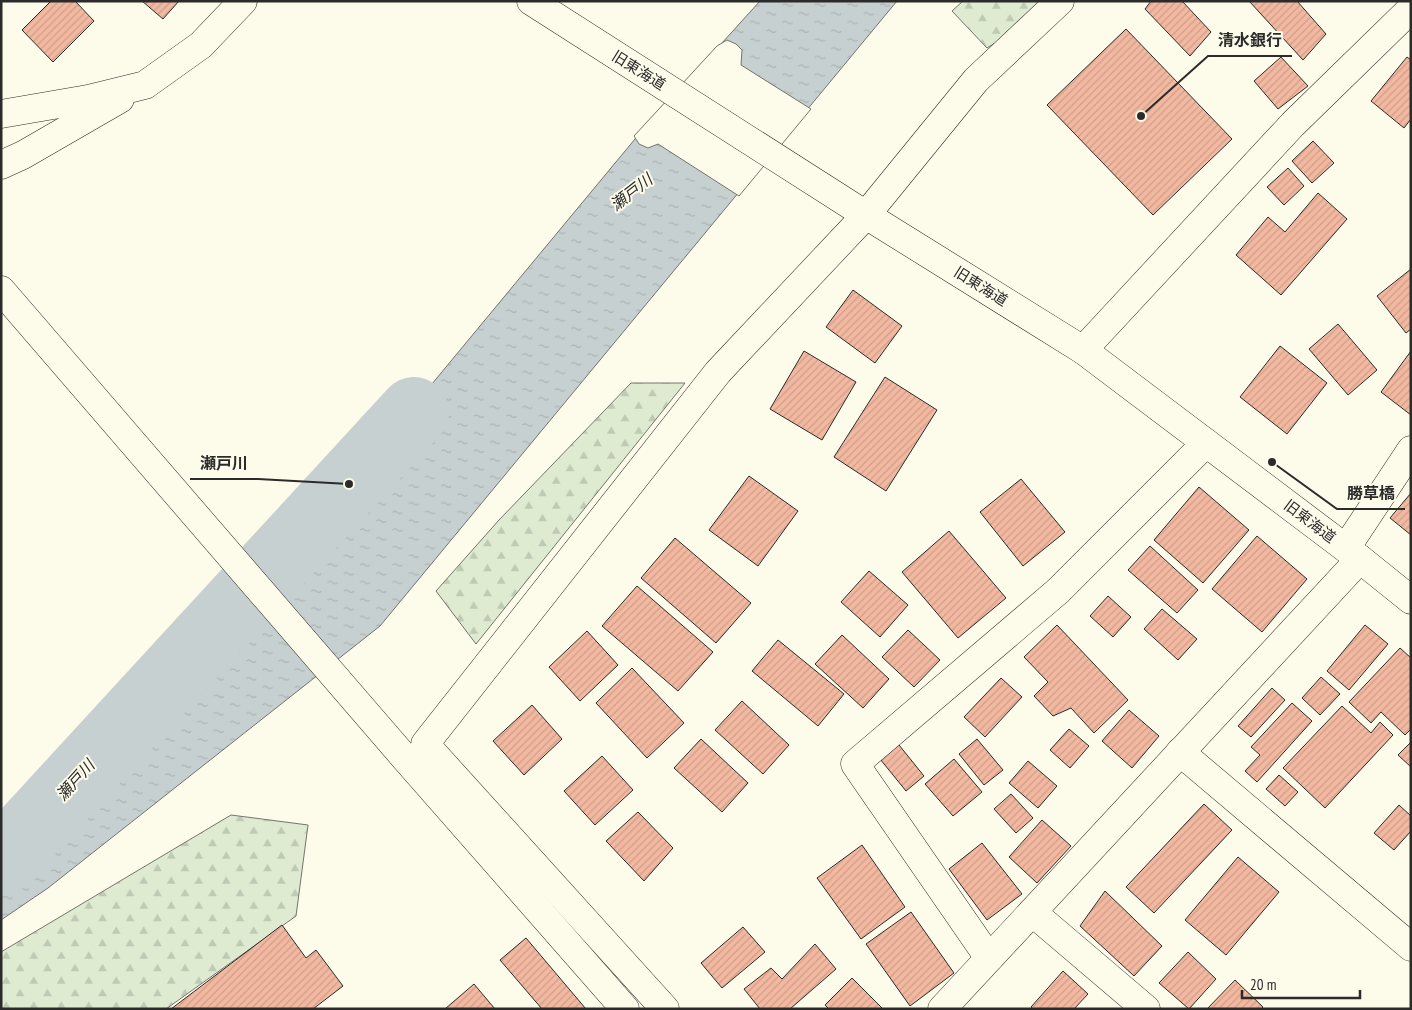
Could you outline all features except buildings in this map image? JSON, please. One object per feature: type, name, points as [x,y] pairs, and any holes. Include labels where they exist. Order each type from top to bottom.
[{"type":"street","points":[[1,165],[23,156],[145,85],[201,45],[244,1]]},
{"type":"street","name":"旧東海道","points":[[531,1],[866,215],[1083,350],[1411,600]]},
{"type":"street","points":[[665,1009],[425,744],[718,372],[866,215],[976,80],[1060,1]]},
{"type":"street","points":[[1083,350],[1293,124],[1411,9]]},
{"type":"street","points":[[1,114],[88,99],[145,85]]},
{"type":"street","points":[[1,290],[404,757],[625,1009]]},
{"type":"street","points":[[990,958],[855,764],[1058,591],[1206,443]]},
{"type":"street","points":[[942,1009],[1180,752],[1353,554],[1411,450]]},
{"type":"street","points":[[1180,752],[1411,947]]},
{"type":"street","points":[[1032,912],[1146,1009]]},
{"type":"green space","points":[[963,1],[1062,1],[987,48],[952,11]]},
{"type":"green space","points":[[631,383],[685,383],[476,644],[436,591],[499,520]]},
{"type":"green space","points":[[231,815],[308,825],[296,916],[166,1009],[1,1009],[1,952]]},
{"type":"water","points":[[760,1],[897,1],[380,626],[48,888],[1,920],[1,833],[85,770],[349,484],[635,139]]},
{"type":"pier","points":[[727,40],[736,44],[742,50],[741,65],[811,109],[739,196],[658,144],[648,148],[639,144],[634,136],[717,46]]},
{"type":"waterway","name":"瀬戸川","points":[[1,861],[414,412]]},
{"type":"place","name":"清水銀行","points":[[1141,116]]},
{"type":"place","name":"勝草橋","points":[[1272,462]]},
{"type":"place","name":"瀬戸川","points":[[349,484]]}]
